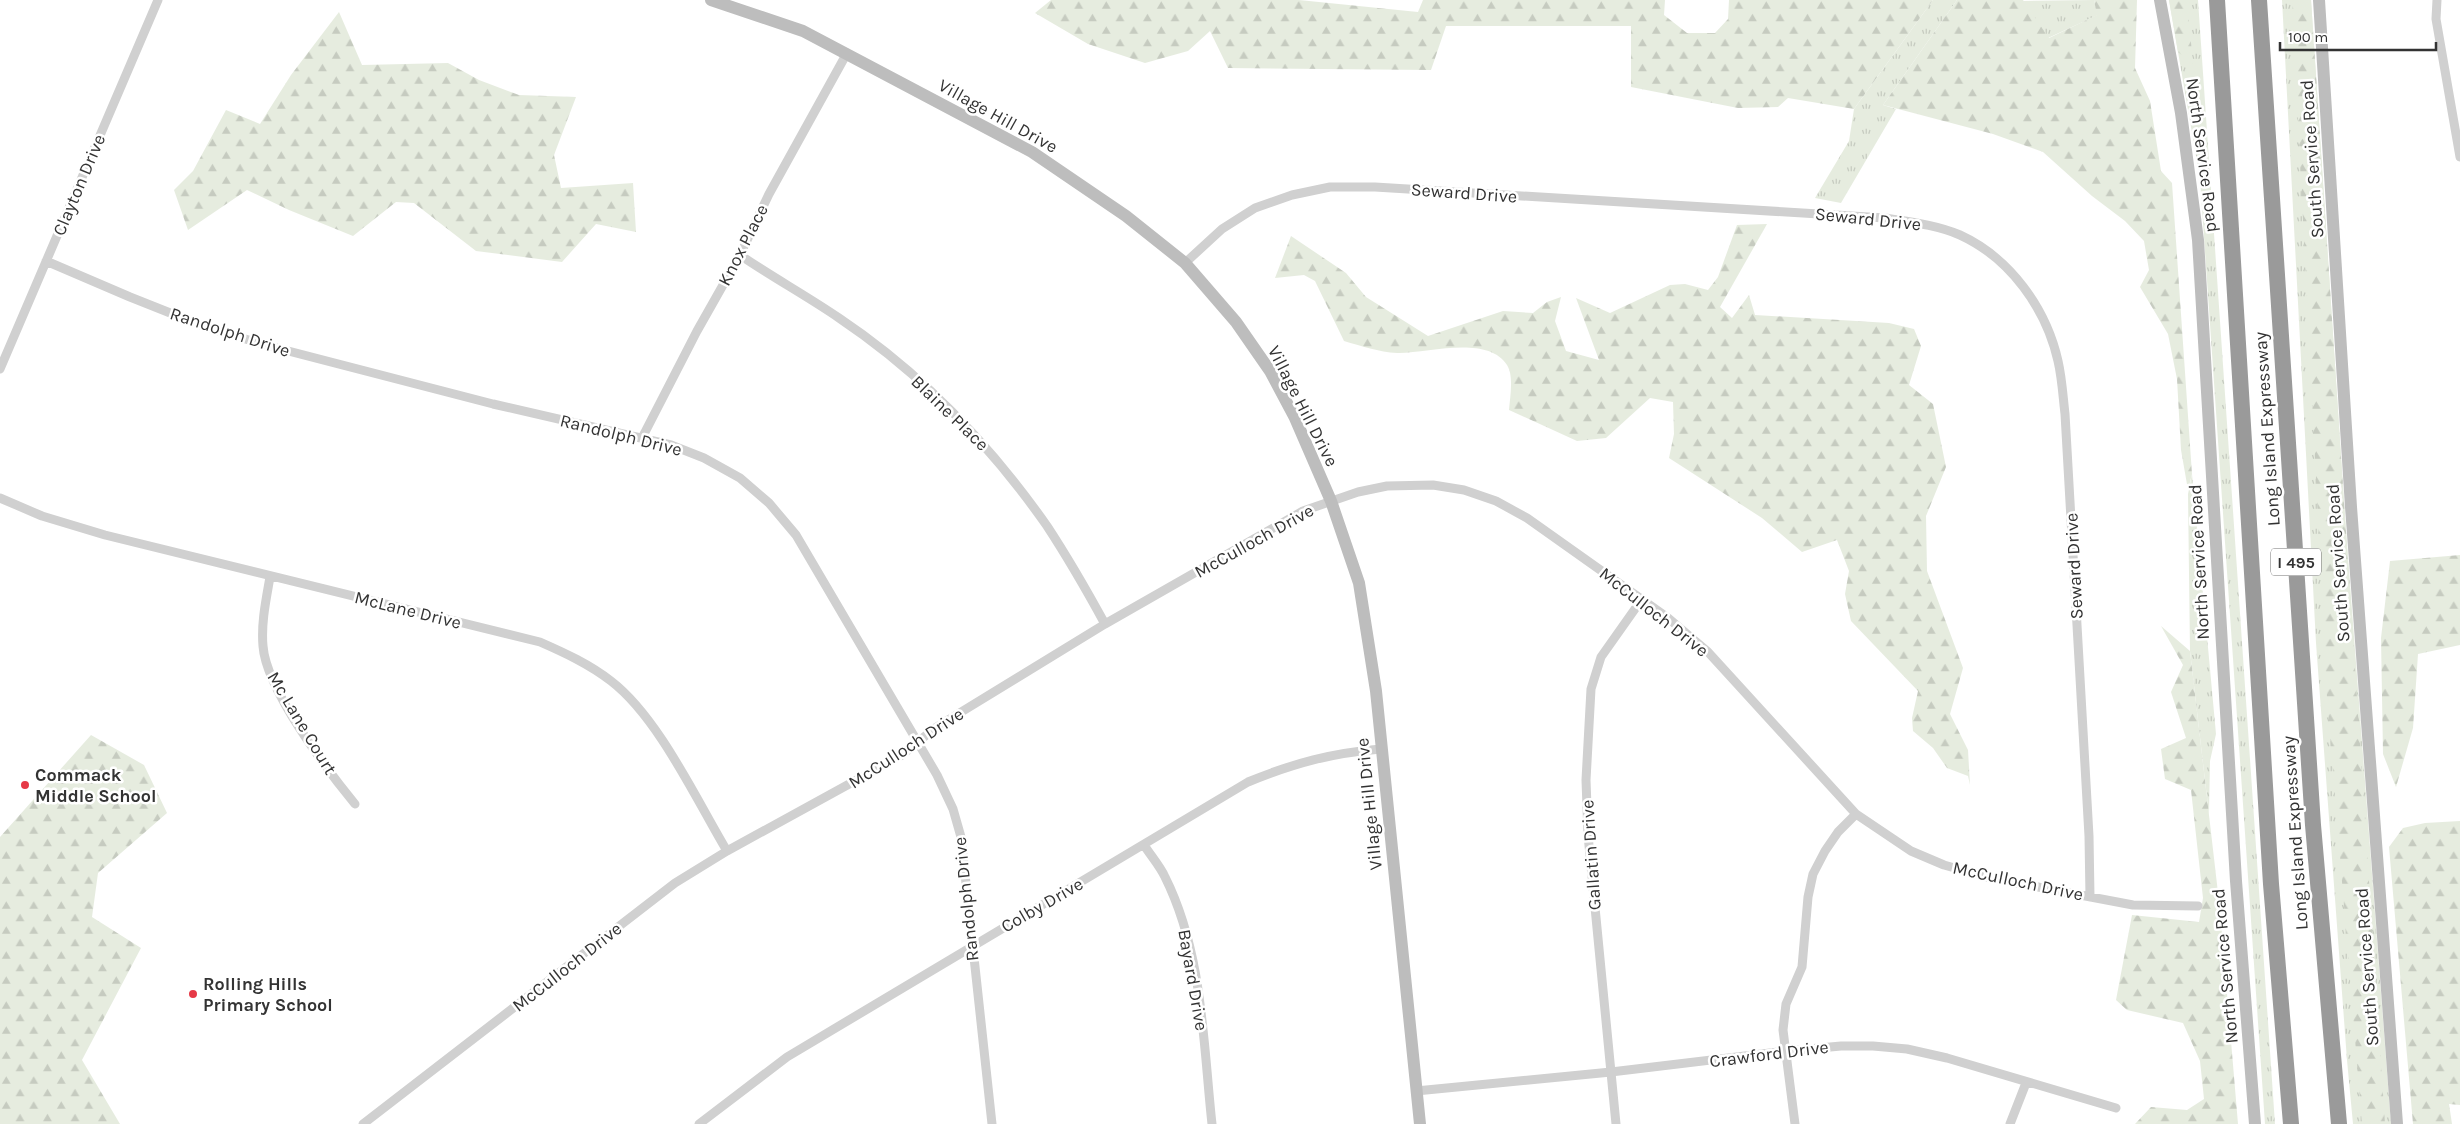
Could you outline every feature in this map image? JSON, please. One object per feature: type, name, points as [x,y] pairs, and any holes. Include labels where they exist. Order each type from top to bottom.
[{"type":"highway","name":"Long Island Expressway","points":[[2217,0],[2271,884],[2292,1124]]},
{"type":"highway","name":"Long Island Expressway","points":[[2259,0],[2313,815],[2339,1124]]},
{"type":"main road","name":"Village Hill Drive","points":[[711,0],[803,31],[1032,152],[1126,216],[1186,263],[1236,322],[1270,371],[1295,418],[1331,501],[1360,583],[1368,628],[1420,1124]]},
{"type":"main road","name":"North Service Road","points":[[2160,0],[2181,113],[2198,240],[2236,881],[2255,1124]]},
{"type":"main road","name":"South Service Road","points":[[2319,0],[2351,507],[2397,1124]]},
{"type":"street","name":"Clayton Drive","points":[[0,369],[158,0]]},
{"type":"street","points":[[2437,0],[2436,19],[2460,157]]},
{"type":"street","name":"Knox Place","points":[[642,438],[697,331],[740,255],[769,194],[847,53]]},
{"type":"street","name":"Seward Drive","points":[[1186,263],[1222,229],[1255,208],[1292,195],[1330,187],[1375,187],[1886,218],[1924,224],[1960,235],[1993,255],[2021,282],[2045,321],[2058,361],[2065,424],[2089,836],[2090,897]]},
{"type":"street","name":"Blaine Place","points":[[740,255],[839,318],[881,349],[951,410],[983,443],[1019,487],[1048,528],[1105,624]]},
{"type":"street","name":"Randolph Drive","points":[[46,261],[130,298],[208,328],[269,346],[493,404],[671,445],[704,458],[740,478],[769,503],[796,535],[937,775],[953,809],[961,838],[992,1124]]},
{"type":"street","name":"McCulloch Drive","points":[[363,1124],[675,883],[727,851],[902,755],[935,728],[1105,624],[1191,577],[1302,511],[1358,492],[1387,486],[1434,485],[1464,490],[1496,501],[1528,518],[1642,599],[1708,652],[1856,814],[1911,851],[1944,865],[1990,878],[2133,905],[2198,906]]},
{"type":"street","name":"McLane Drive","points":[[0,498],[42,516],[96,532],[270,577],[540,642],[581,660],[612,682],[638,708],[658,735],[727,851]]},
{"type":"street","name":"Mc Lane Court","points":[[270,577],[263,618],[263,638],[270,676],[333,777],[355,804]]},
{"type":"street","name":"Gallatin Drive","points":[[1616,1124],[1588,835],[1586,780],[1591,689],[1601,658],[1642,599]]},
{"type":"street","name":"Colby Drive","points":[[699,1124],[787,1057],[1248,782],[1309,759],[1343,752],[1381,749]]},
{"type":"street","points":[[1795,1124],[1784,1030],[1786,1004],[1802,967],[1807,904],[1813,874],[1833,838],[1856,814]]},
{"type":"street","name":"Bayard Drive","points":[[1144,845],[1164,875],[1180,911],[1189,942],[1198,987],[1212,1124]]},
{"type":"street","name":"Crawford Drive","points":[[1416,1091],[1611,1072],[1787,1050],[1840,1046],[1907,1049],[1947,1058],[2026,1083],[2116,1108]]},
{"type":"street","points":[[2010,1124],[2026,1083]]},
{"type":"green space","points":[[1051,0],[1299,0],[1418,12],[1423,0],[1665,0],[1664,15],[1687,33],[1715,33],[1728,19],[1729,0],[1933,0],[1854,109],[1788,98],[1778,107],[1738,108],[1631,87],[1631,26],[1446,26],[1431,70],[1228,68],[1210,31],[1188,51],[1145,63],[1088,44],[1035,13]]},
{"type":"green space","points":[[1933,0],[1957,0],[1883,105],[1896,109],[1841,203],[1815,198],[1849,141],[1854,109]]},
{"type":"green space","points":[[1957,0],[2023,0],[2049,38],[2097,15],[2094,0],[2137,0],[2135,68],[2150,101],[2161,171],[2172,183],[2192,474],[2188,490],[2181,450],[2177,379],[2168,334],[2140,287],[2149,270],[2144,241],[2125,221],[2092,196],[2043,152],[1993,134],[1883,105]]},
{"type":"green space","points":[[2094,0],[2098,15],[2048,38],[2023,1]]},
{"type":"green space","points":[[2169,0],[2198,0],[2275,1124],[2265,1124],[2200,179]]},
{"type":"green space","points":[[2169,0],[2187,0],[2193,64],[2178,52]]},
{"type":"green space","points":[[2282,0],[2311,0],[2345,518],[2391,1124],[2353,1124],[2316,643]]},
{"type":"green space","points":[[2292,0],[2311,0],[2385,1124],[2362,1124],[2327,699]]},
{"type":"green space","points":[[339,12],[362,65],[448,63],[479,80],[519,95],[576,97],[554,155],[561,188],[633,183],[636,232],[596,224],[562,262],[476,251],[414,203],[396,202],[353,236],[289,210],[247,190],[188,230],[174,190],[193,171],[226,110],[260,124],[291,75]]},
{"type":"green space","points":[[1767,224],[1720,307],[1732,318],[1749,295],[1755,315],[1889,323],[1914,329],[1921,346],[1909,385],[1933,404],[1946,467],[1926,516],[1927,571],[1963,668],[1950,714],[1968,750],[1970,785],[1968,776],[1947,768],[1933,748],[1913,731],[1912,718],[1918,691],[1851,621],[1845,594],[1849,571],[1837,540],[1802,552],[1762,518],[1669,458],[1674,434],[1673,402],[1650,398],[1606,438],[1577,441],[1509,410],[1511,387],[1509,370],[1507,365],[1498,356],[1485,350],[1471,348],[1397,353],[1344,341],[1315,281],[1304,275],[1275,278],[1291,236],[1346,273],[1366,297],[1428,336],[1503,311],[1533,313],[1547,302],[1561,297],[1555,321],[1566,351],[1599,360],[1576,298],[1610,313],[1670,285],[1685,284],[1708,290],[1718,277],[1737,225]]},
{"type":"green space","points":[[2192,474],[2216,734],[2210,761],[2209,815],[2190,651],[2188,494]]},
{"type":"green space","points":[[2460,555],[2460,645],[2418,654],[2413,728],[2396,787],[2383,754],[2381,638],[2390,561]]},
{"type":"green space","points":[[2161,626],[2190,651],[2220,910],[2238,1124],[2135,1124],[2151,1107],[2187,1110],[2204,1099],[2200,1061],[2183,1023],[2127,1010],[2116,1000],[2132,915],[2199,922],[2203,898],[2191,790],[2165,779],[2161,749],[2186,738],[2171,692],[2183,665]]},
{"type":"green space","points":[[91,735],[144,765],[167,813],[98,873],[92,917],[141,948],[82,1060],[120,1124],[0,1124],[0,837]]},
{"type":"green space","points":[[2460,821],[2460,1105],[2449,1104],[2452,1124],[2413,1124],[2389,847],[2403,828],[2425,823]]},
{"type":"place","name":"Commack Middle School","points":[[25,785]]},
{"type":"place","name":"Rolling Hills Primary School","points":[[193,994]]}]
